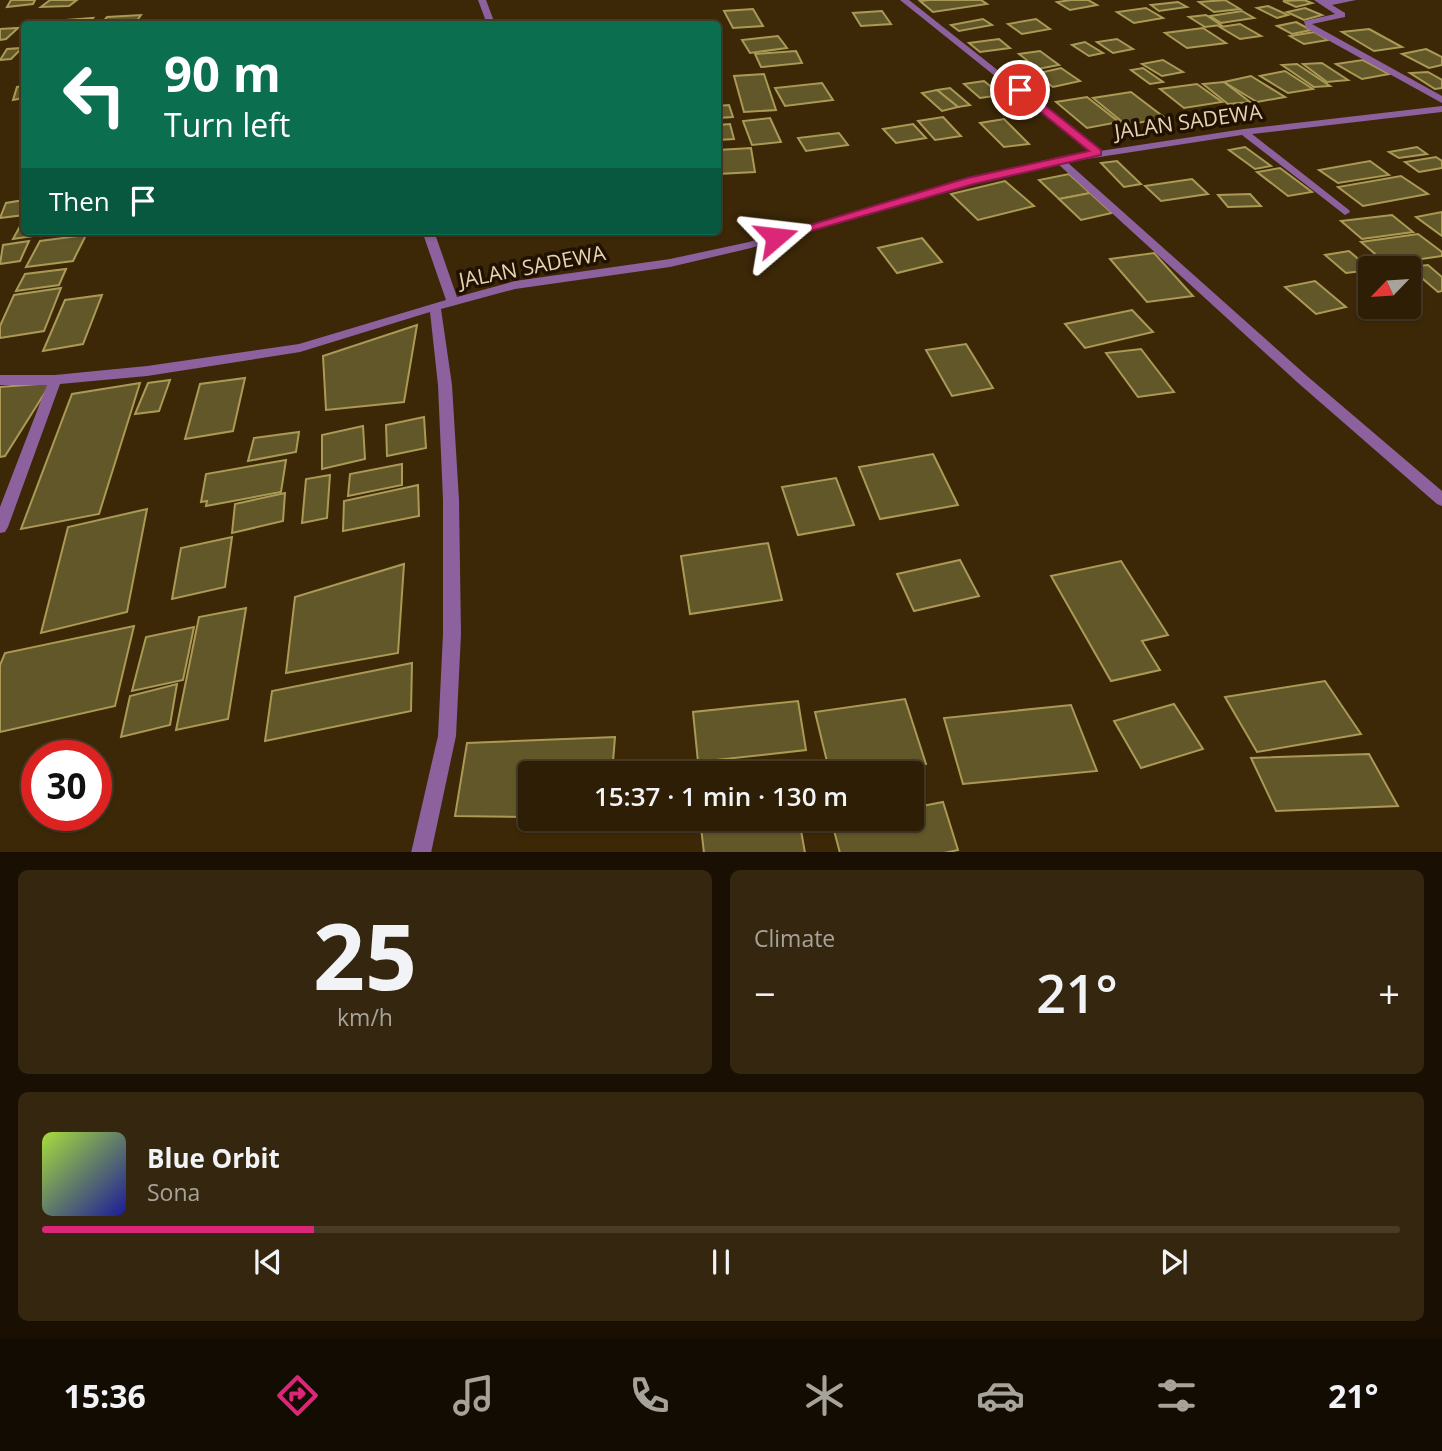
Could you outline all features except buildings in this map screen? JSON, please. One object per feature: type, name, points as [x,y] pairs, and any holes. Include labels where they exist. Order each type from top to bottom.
[{"type":"street","points":[[482,0],[490,21]]},
{"type":"street","points":[[904,0],[1097,153]]},
{"type":"street","points":[[1322,2],[1352,0]]},
{"type":"street","points":[[1322,2],[1342,15],[1307,23],[1310,26],[1442,100]]},
{"type":"street","name":"JALAN SADEWA","points":[[0,380],[55,380],[147,371],[300,348],[435,306],[515,285],[670,263],[751,245],[971,181],[1059,160],[1244,132],[1442,109]]},
{"type":"street","points":[[1244,132],[1345,212]]},
{"type":"street","points":[[1059,160],[1442,500]]},
{"type":"street","points":[[429,235],[453,302]]},
{"type":"street","points":[[421,852],[447,736],[452,634],[451,500],[445,385],[435,306]]},
{"type":"street","points":[[0,527],[55,380]]},
{"type":"route","points":[[776,237],[971,181],[1097,153],[1020,90]]}]
